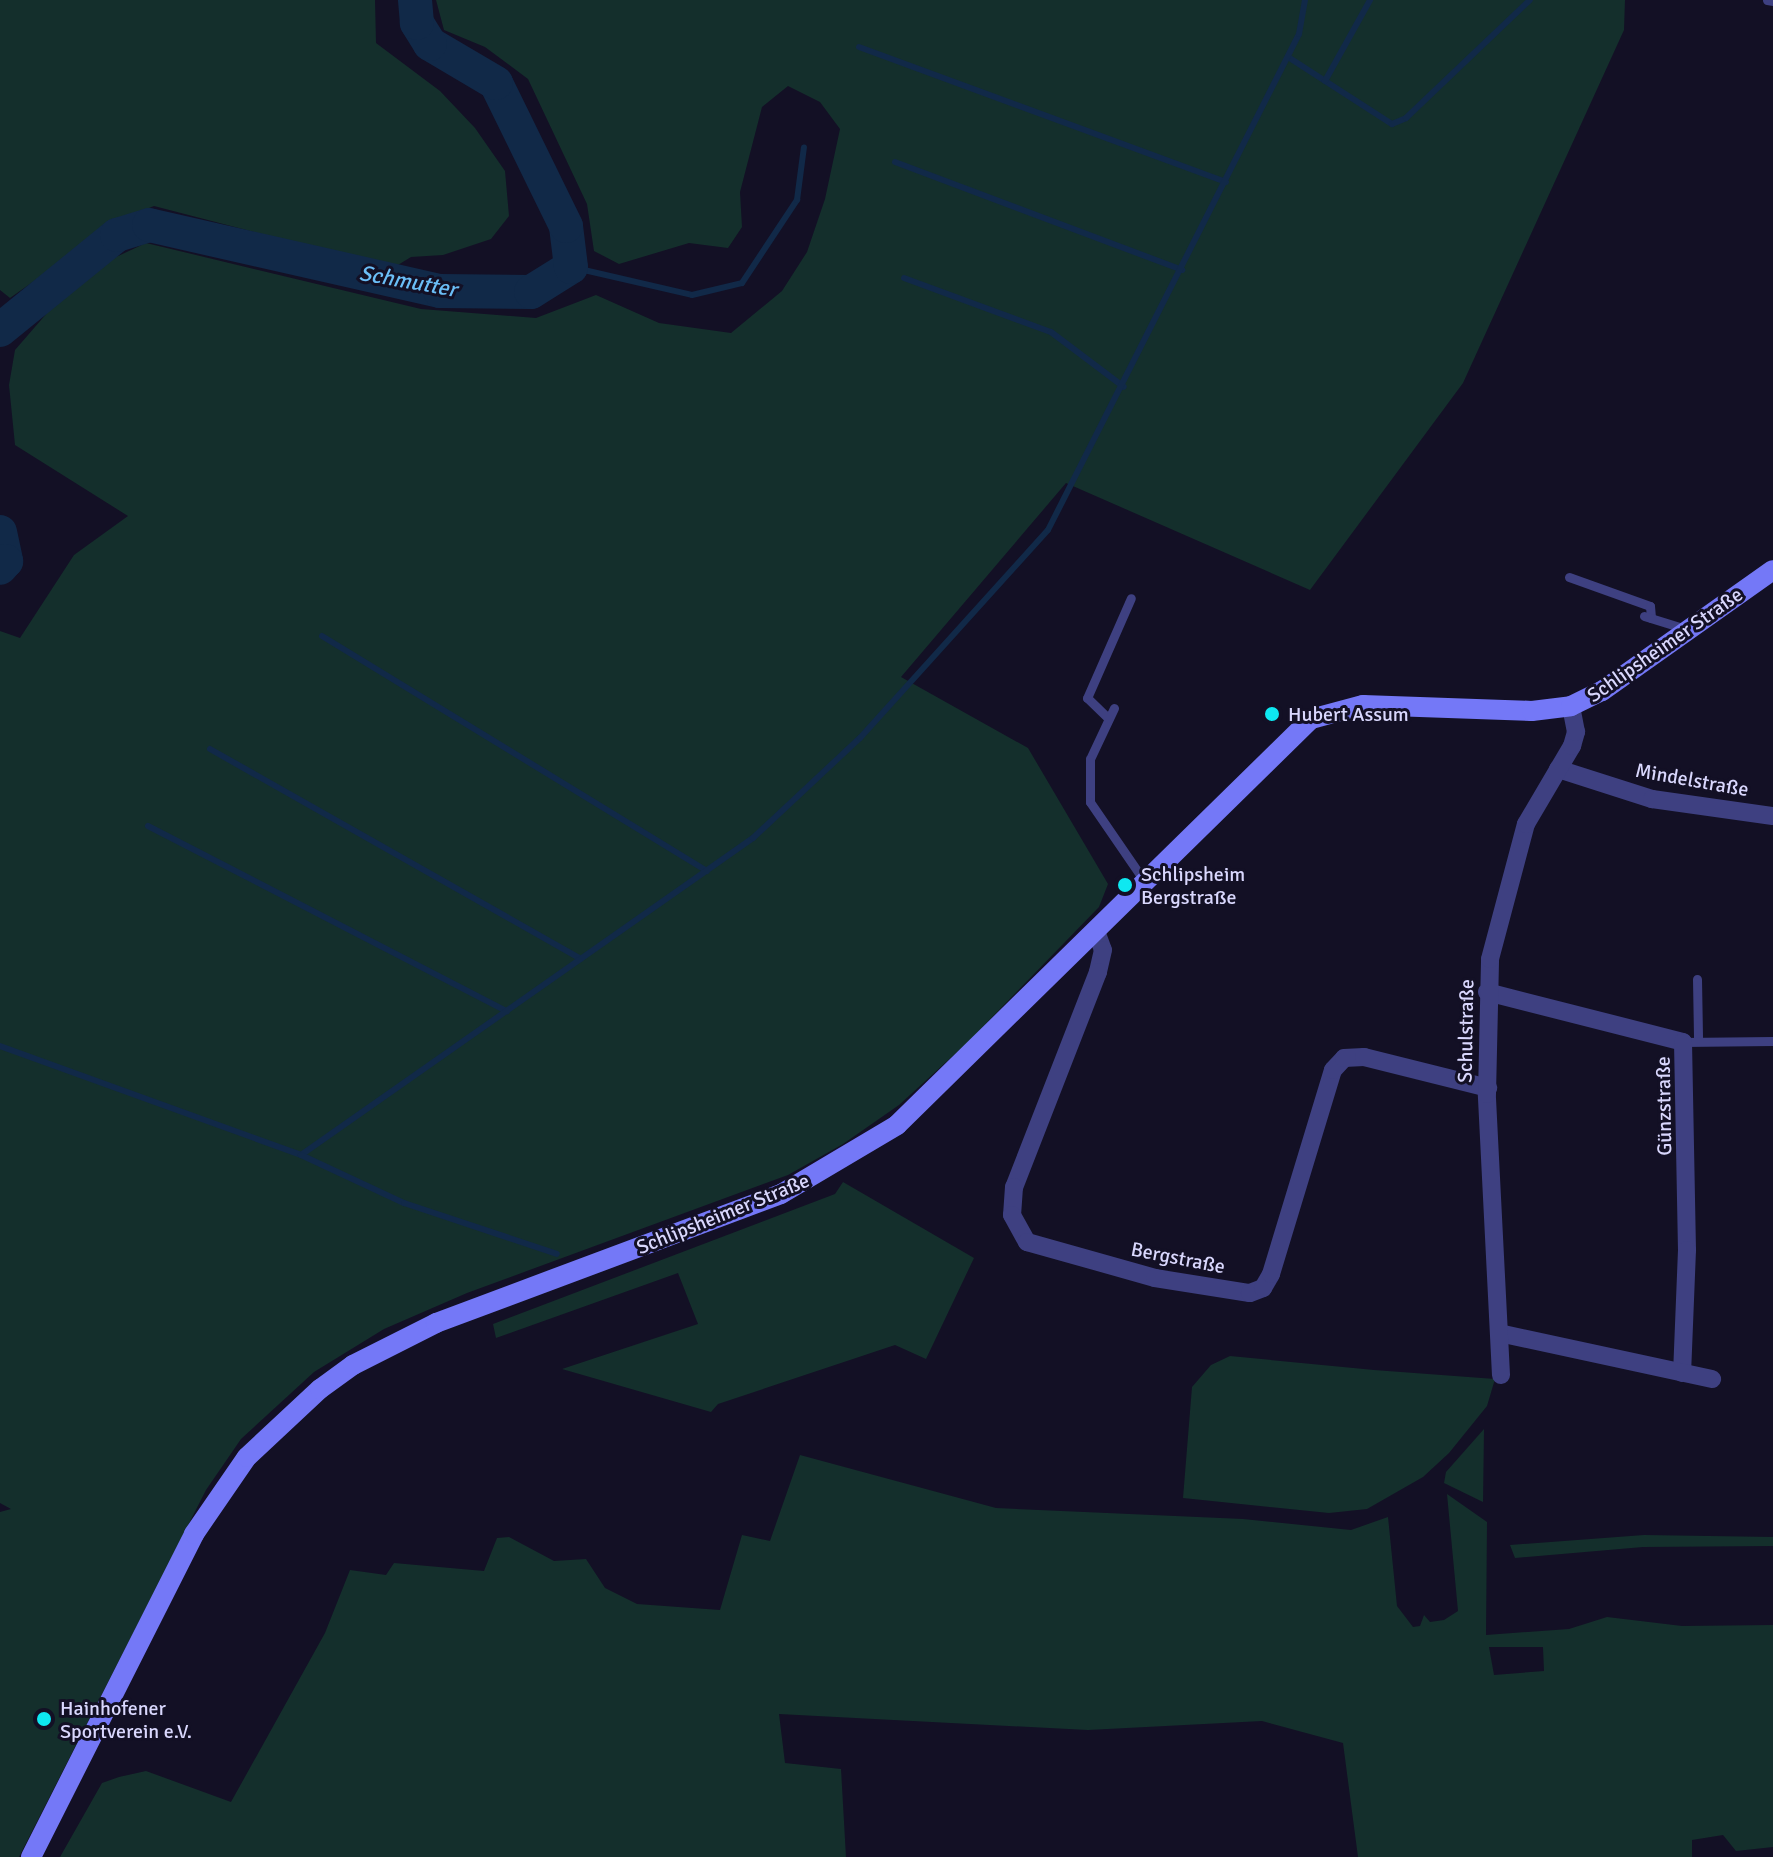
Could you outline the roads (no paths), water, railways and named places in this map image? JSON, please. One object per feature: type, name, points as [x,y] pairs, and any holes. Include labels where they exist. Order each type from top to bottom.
[{"type":"street","name":"Schlipsheimer Straße","points":[[31,1857],[194,1534],[247,1457],[290,1415],[353,1365],[436,1323],[781,1194],[830,1170],[918,1109],[1279,746],[1311,719],[1336,708],[1571,706],[1602,691],[1773,570]]},
{"type":"street","name":"Schulstraße","points":[[1501,1375],[1488,1088],[1487,992],[1490,959],[1526,824],[1576,732],[1571,706]]},
{"type":"street","name":"Mindelstraße","points":[[1558,769],[1652,799],[1773,816]]},
{"type":"street","name":"Bergstraße","points":[[1096,931],[1103,950],[1098,972],[1014,1187],[1012,1215],[1027,1242],[1155,1278],[1250,1293],[1263,1288],[1271,1274],[1333,1070],[1344,1058],[1364,1057],[1488,1088]]},
{"type":"street","name":"Günzstraße","points":[[1487,992],[1691,1041],[1682,1373]]},
{"type":"street","points":[[1499,1333],[1712,1379]]},
{"type":"lane","points":[[1767,0],[1773,1]]},
{"type":"lane","points":[[1569,577],[1650,606],[1648,617],[1687,630]]},
{"type":"lane","points":[[1108,718],[1087,698],[1131,598]]},
{"type":"lane","points":[[1114,708],[1090,759],[1090,802],[1145,882]]},
{"type":"lane","points":[[1697,979],[1691,1041],[1773,1041]]},
{"type":"waterway","name":"Schmutter","points":[[0,330],[117,235],[149,225],[440,291],[531,292],[571,267],[566,226],[496,83],[430,44],[417,23],[415,0]]},
{"type":"waterway","points":[[0,1046],[301,1155],[753,838],[860,738],[1048,530],[1299,34],[1305,0]]},
{"type":"waterway","points":[[1325,81],[1370,0]]},
{"type":"waterway","points":[[1288,57],[1392,124],[1406,118],[1530,0]]},
{"type":"waterway","points":[[859,47],[1226,182]]},
{"type":"waterway","points":[[571,267],[692,295],[742,283],[797,200],[804,147]]},
{"type":"waterway","points":[[895,162],[1182,270]]},
{"type":"waterway","points":[[904,278],[1051,332],[1124,387]]},
{"type":"waterway","name":"Schmutter","points":[[0,532],[6,561],[0,568]]},
{"type":"waterway","points":[[322,636],[707,871]]},
{"type":"waterway","points":[[210,749],[581,959]]},
{"type":"waterway","points":[[148,826],[507,1011]]},
{"type":"waterway","points":[[301,1155],[404,1203],[557,1254]]},
{"type":"place","name":"Hubert Assum","points":[[1272,714]]},
{"type":"place","name":"Schlipsheim Bergstraße","points":[[1125,885]]},
{"type":"place","name":"Hainhofener Sportverein e.V.","points":[[44,1719]]}]
